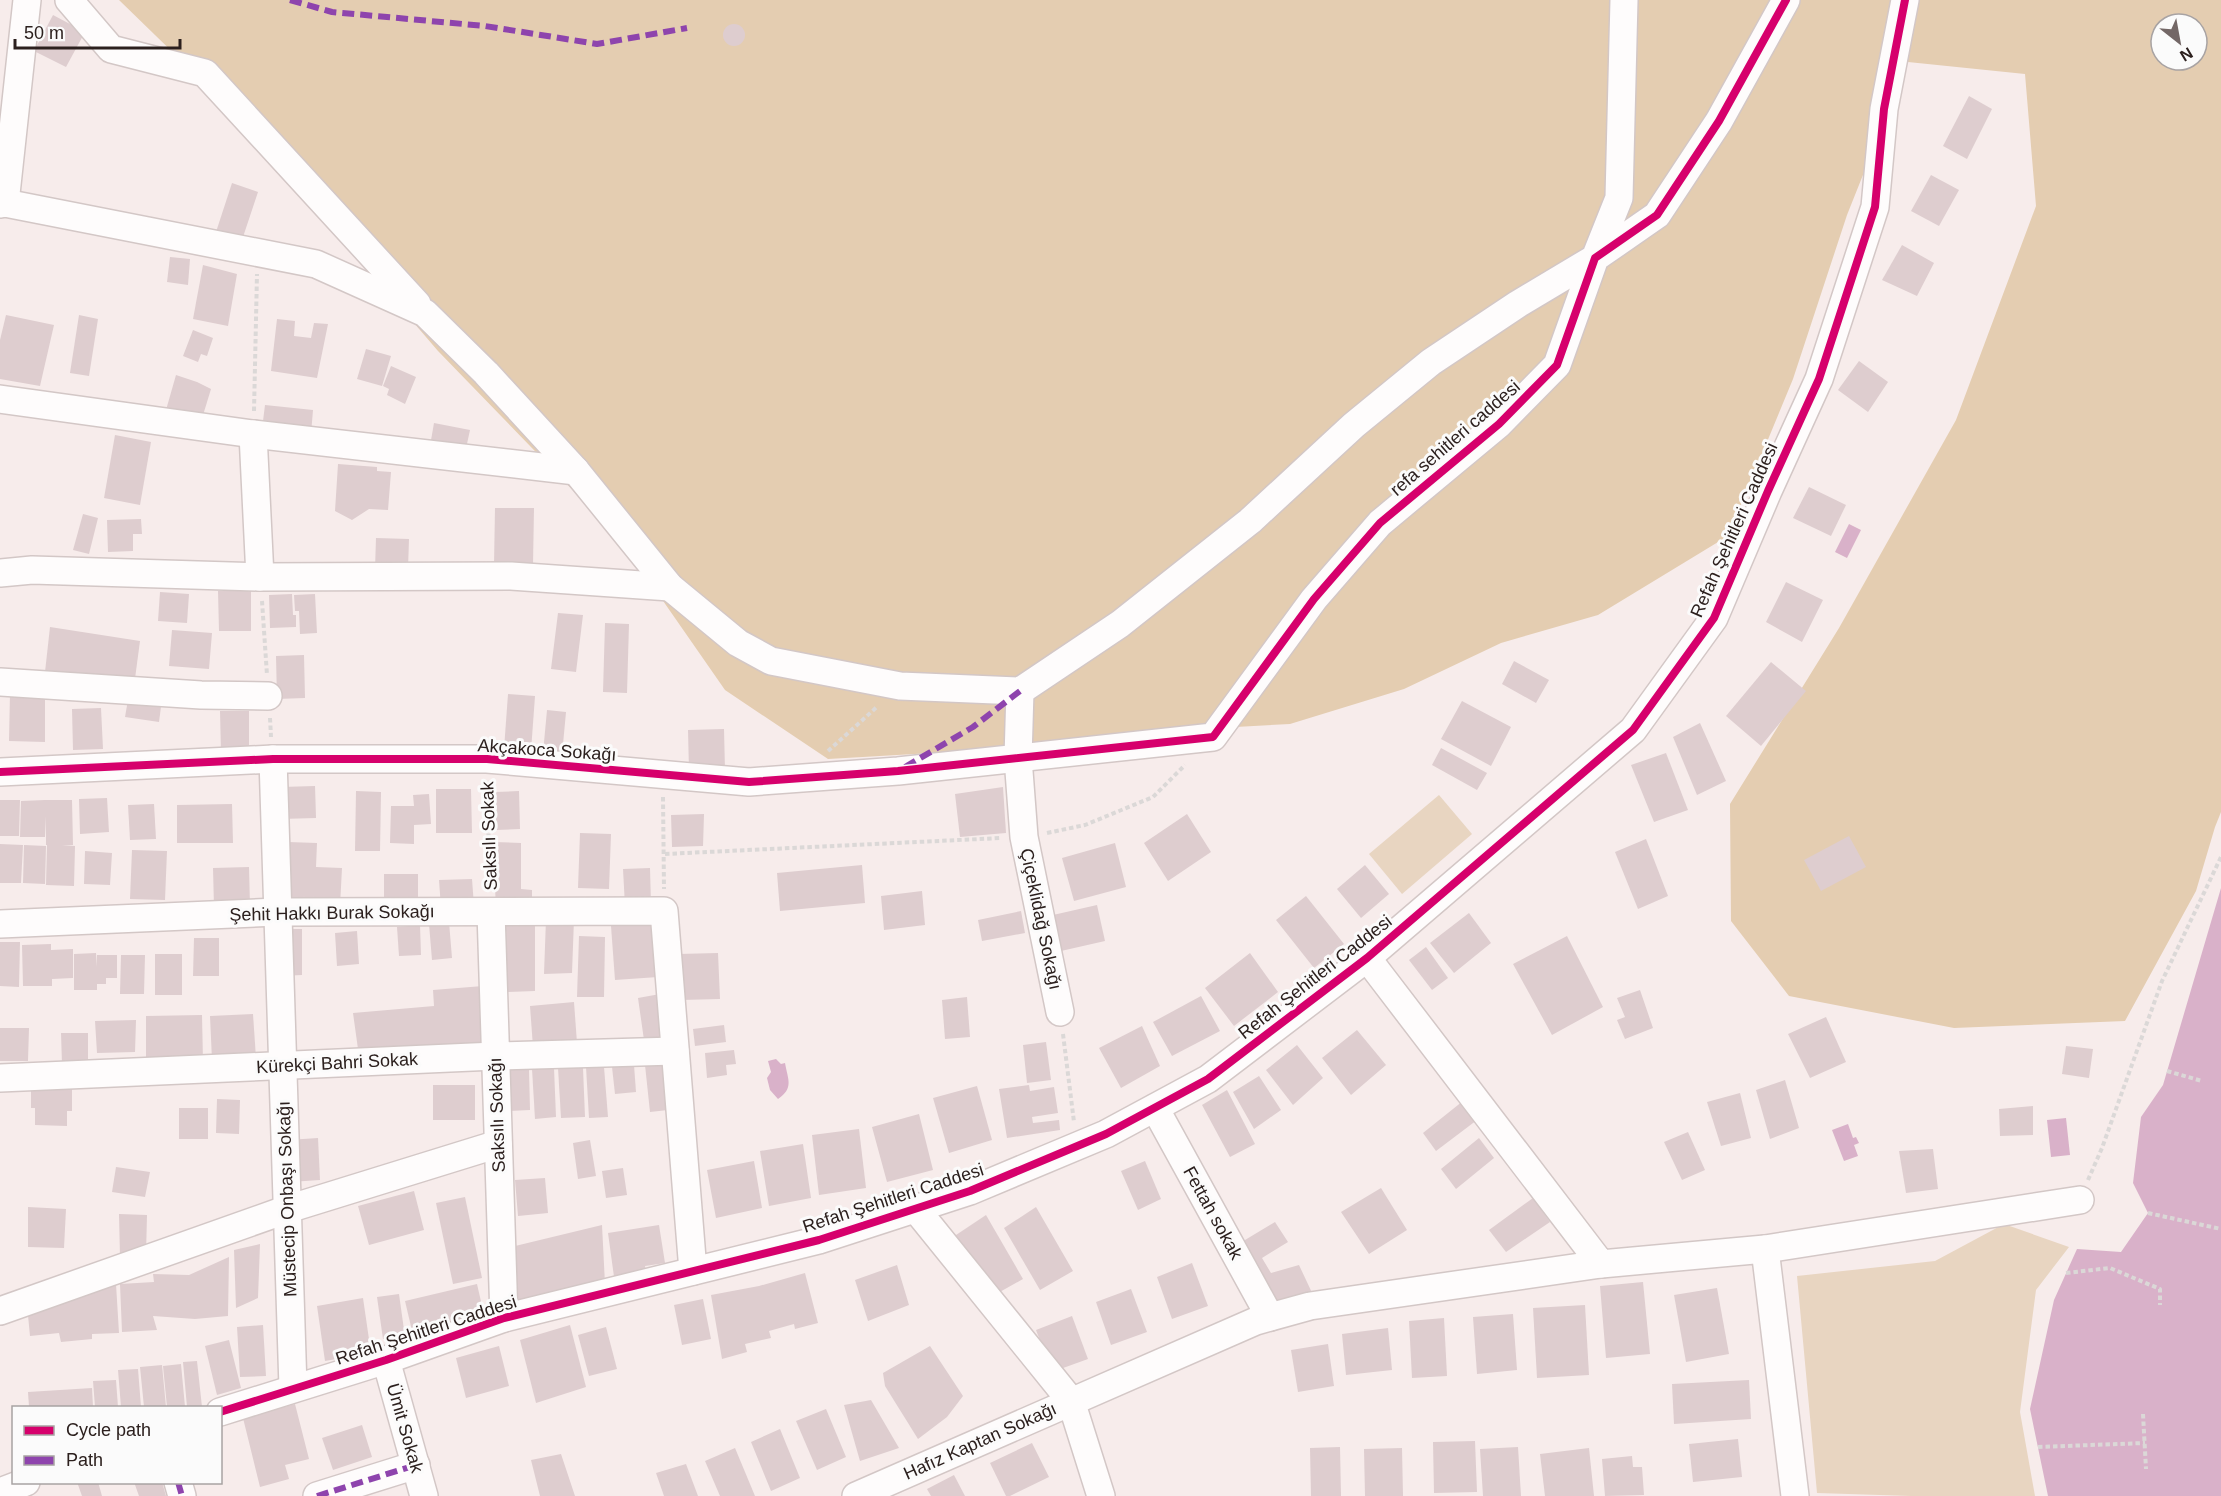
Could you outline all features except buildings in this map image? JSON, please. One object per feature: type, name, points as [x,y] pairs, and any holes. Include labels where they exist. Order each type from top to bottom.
[{"type":"street","points":[[27,0],[3,203],[316,264],[425,313]]},
{"type":"street","points":[[69,0],[111,49],[205,73],[425,313],[486,373],[576,471],[670,587],[738,643],[771,661],[900,686],[1020,691],[1120,624],[1251,521],[1354,425],[1431,362],[1518,304],[1595,258],[1657,215],[1719,121],[1786,0]]},
{"type":"street","name":"refa sehitleri caddesi","points":[[1213,737],[1314,599],[1380,523],[1499,424],[1557,365],[1619,198],[1624,0]]},
{"type":"street","name":"Refah Şehitleri Caddesi","points":[[222,1411],[387,1360],[504,1318],[819,1240],[970,1191],[1106,1134],[1208,1079],[1367,958],[1633,730],[1714,618],[1768,491],[1820,379],[1875,207],[1884,109],[1905,0]]},
{"type":"street","points":[[0,399],[253,434],[576,471]]},
{"type":"street","points":[[253,434],[260,577]]},
{"type":"street","points":[[0,573],[32,570],[260,577],[510,576],[670,587]]},
{"type":"street","points":[[0,682],[201,695],[268,696]]},
{"type":"street","name":"Çiçeklidağ Sokağı","points":[[1020,691],[1018,758],[1024,837],[1060,1012]]},
{"type":"street","name":"Akçakoca Sokağı","points":[[0,772],[273,759],[487,759],[749,782],[898,771],[1213,737]]},
{"type":"street","name":"Müstecip Onbaşı Sokağı","points":[[273,759],[293,1388]]},
{"type":"street","points":[[664,910],[693,1271]]},
{"type":"street","name":"Şehit Hakkı Burak Sokağı","points":[[0,924],[277,912],[664,910]]},
{"type":"street","name":"Saksılı Sokağı","points":[[491,912],[504,1318]]},
{"type":"street","points":[[1367,958],[1601,1264]]},
{"type":"street","name":"Kürekçi Bahri Sokak","points":[[0,1078],[495,1056],[675,1051]]},
{"type":"street","name":"Fettah sokak","points":[[1155,1108],[1270,1317]]},
{"type":"street","points":[[0,1311],[288,1209],[498,1144]]},
{"type":"street","name":"Hafız Kaptan Sokağı","points":[[856,1496],[1256,1321],[1310,1306],[1601,1264],[1765,1249],[2080,1200]]},
{"type":"street","points":[[915,1208],[1071,1401],[1101,1496]]},
{"type":"street","points":[[1765,1249],[1795,1496]]},
{"type":"street","name":"Ümit Sokak","points":[[387,1360],[424,1496]]},
{"type":"street","points":[[317,1496],[416,1465]]},
{"type":"street","points":[[0,1492],[21,1484]]},
{"type":"path","points":[[253,434],[257,253]]},
{"type":"path","points":[[260,577],[273,759]]},
{"type":"path","points":[[799,778],[900,686]]},
{"type":"path","points":[[665,854],[1024,837],[1084,825],[1153,797],[1213,737]]},
{"type":"path","points":[[662,774],[665,854],[664,910]]},
{"type":"path","points":[[2080,1200],[2106,1137],[2162,981],[2221,857]]},
{"type":"path","points":[[2167,1071],[2202,1081]]},
{"type":"path","points":[[2148,1213],[2221,1228]]},
{"type":"path","points":[[2066,1273],[2110,1268],[2160,1289],[2160,1305]]},
{"type":"path","points":[[2143,1414],[2146,1469]]},
{"type":"path","points":[[2038,1448],[2145,1443]]},
{"type":"shaded area","points":[[119,0],[2221,0],[2221,812],[2196,891],[2125,1021],[1954,1028],[1789,996],[1731,921],[1730,804],[1839,628],[1956,420],[2036,206],[2025,74],[1908,62],[1847,215],[1793,379],[1728,536],[1598,615],[1501,643],[1404,689],[1290,724],[1199,729],[1070,745],[828,759],[725,690],[620,539],[438,351],[227,105]]},
{"type":"shaded area","points":[[1849,524],[1861,530],[1847,558],[1835,552]]},
{"type":"shaded area","points":[[1439,795],[1472,834],[1402,894],[1369,854]]},
{"type":"shaded area","points":[[2221,888],[2221,1496],[2048,1496],[2030,1409],[2054,1300],[2077,1249],[2121,1252],[2148,1213],[2133,1183],[2141,1117],[2163,1085]]},
{"type":"shaded area","points":[[776,1059],[781,1064],[785,1063],[789,1083],[786,1091],[778,1099],[770,1090],[767,1078],[771,1072],[768,1061]]},
{"type":"shaded area","points":[[2066,1118],[2070,1155],[2051,1157],[2047,1120]]},
{"type":"shaded area","points":[[1848,1124],[1853,1138],[1856,1137],[1859,1143],[1854,1145],[1858,1156],[1844,1161],[1832,1130]]},
{"type":"shaded area","points":[[2004,1224],[2069,1247],[2036,1290],[2020,1412],[2035,1496],[1817,1493],[1797,1276],[1935,1261]]},
{"type":"marked path","points":[[290,0],[332,12],[485,26],[597,44],[687,28]]},
{"type":"marked path","points":[[905,767],[973,727],[1020,691]]},
{"type":"marked path","points":[[317,1496],[416,1465]]},
{"type":"marked path","points":[[179,1484],[182,1496]]},
{"type":"cycle path","points":[[0,772],[273,759],[487,759],[749,782],[898,771],[1213,737],[1314,599],[1380,523],[1499,424],[1557,365],[1595,258],[1657,215],[1719,121],[1786,0]]},
{"type":"cycle path","points":[[222,1411],[386,1360],[504,1318],[819,1240],[970,1191],[1106,1134],[1208,1079],[1367,958],[1633,730],[1714,618],[1819,379],[1875,207],[1884,109],[1905,0]]}]
